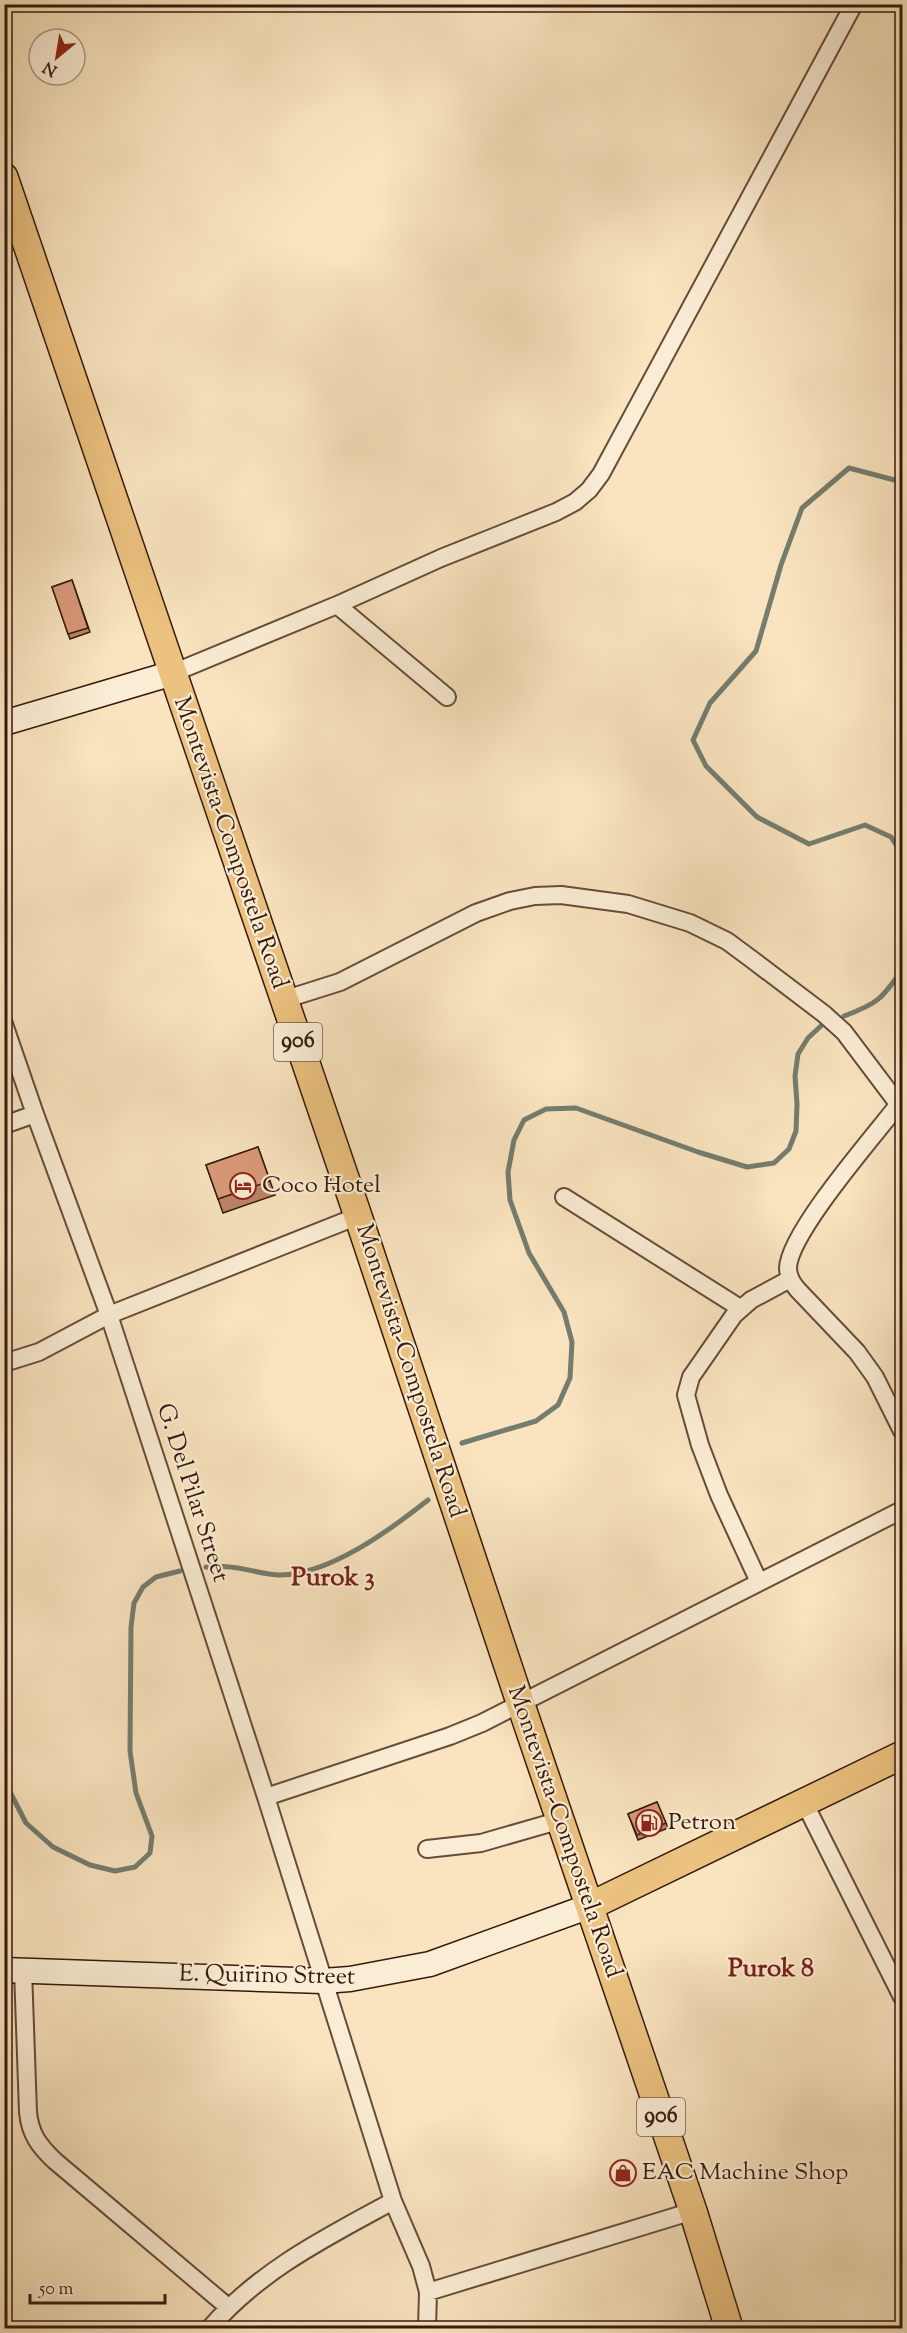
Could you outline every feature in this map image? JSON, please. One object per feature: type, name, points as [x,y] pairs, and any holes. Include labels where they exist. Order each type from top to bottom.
[{"type":"main road","name":"Montevista-Compostela Road","points":[[5,182],[358,1216],[693,2211],[729,2328]]},
{"type":"main road","points":[[4,723],[173,673]]},
{"type":"main road","points":[[590,1906],[903,1755]]},
{"type":"main road","name":"E. Quirino Street","points":[[14,1970],[323,1981],[350,1979],[430,1964],[590,1906]]},
{"type":"street","points":[[173,673],[337,605],[441,558],[556,512],[575,502],[589,490],[601,474],[854,4]]},
{"type":"street","points":[[337,605],[447,698]]},
{"type":"street","points":[[283,1000],[340,982],[476,913],[510,901],[561,895],[628,904],[690,923],[727,941],[824,1014],[844,1032],[900,1107],[839,1179],[799,1237],[788,1269],[790,1279],[805,1300],[857,1352],[874,1377],[903,1431]]},
{"type":"street","name":"G. Del Pilar Street","points":[[4,1024],[109,1315],[266,1797],[393,2201],[421,2266],[428,2292],[427,2328]]},
{"type":"street","points":[[4,1125],[35,1114]]},
{"type":"street","points":[[564,1197],[740,1308]]},
{"type":"street","points":[[4,1363],[39,1352],[109,1315],[358,1216]]},
{"type":"street","points":[[759,1582],[719,1495],[700,1444],[686,1395],[691,1377],[740,1308],[790,1279]]},
{"type":"street","points":[[266,1797],[450,1736],[482,1723],[903,1510]]},
{"type":"street","points":[[804,1802],[903,1997]]},
{"type":"street","points":[[427,1849],[481,1843],[561,1820]]},
{"type":"street","points":[[14,1970],[29,2126],[34,2138],[55,2161],[228,2307]]},
{"type":"street","points":[[210,2328],[228,2307],[294,2255],[393,2201]]},
{"type":"street","points":[[428,2292],[693,2211]]},
{"type":"building","points":[[72,580],[88,628],[68,634],[52,587]]},
{"type":"building","points":[[258,1147],[270,1181],[218,1199],[206,1165]]},
{"type":"building","name":"Petron","points":[[657,1802],[666,1823],[637,1835],[628,1814]]},
{"type":"waterway","points":[[902,482],[849,468],[802,508],[781,565],[756,651],[710,703],[693,740],[706,766],[757,817],[809,844],[865,825],[891,837],[902,854]]},
{"type":"waterway","points":[[844,1016],[872,1004],[889,988],[902,970]]},
{"type":"waterway","points":[[462,1443],[536,1421],[558,1405],[570,1378],[572,1342],[564,1312],[529,1253],[510,1200],[508,1172],[514,1140],[524,1120],[546,1109],[576,1108],[698,1152],[747,1167],[774,1163],[789,1149],[796,1131],[795,1076],[798,1054],[808,1038],[823,1024]]},
{"type":"waterway","points":[[206,1567],[236,1568],[280,1575],[299,1573],[319,1567],[339,1559],[378,1537],[428,1500]]},
{"type":"waterway","points":[[4,1786],[9,1790],[26,1823],[53,1847],[90,1865],[115,1871],[135,1867],[150,1853],[152,1836],[136,1793],[130,1751],[131,1627],[134,1603],[143,1587],[156,1577],[180,1571]]},
{"type":"place","name":"Coco Hotel","points":[[243,1186]]},
{"type":"place","name":"Petron","points":[[649,1823]]},
{"type":"place","name":"EAC Machine Shop","points":[[623,2173]]},
{"type":"district","name":"Purok 3","points":[[333,1578]]},
{"type":"district","name":"Purok 8","points":[[771,1969]]}]
